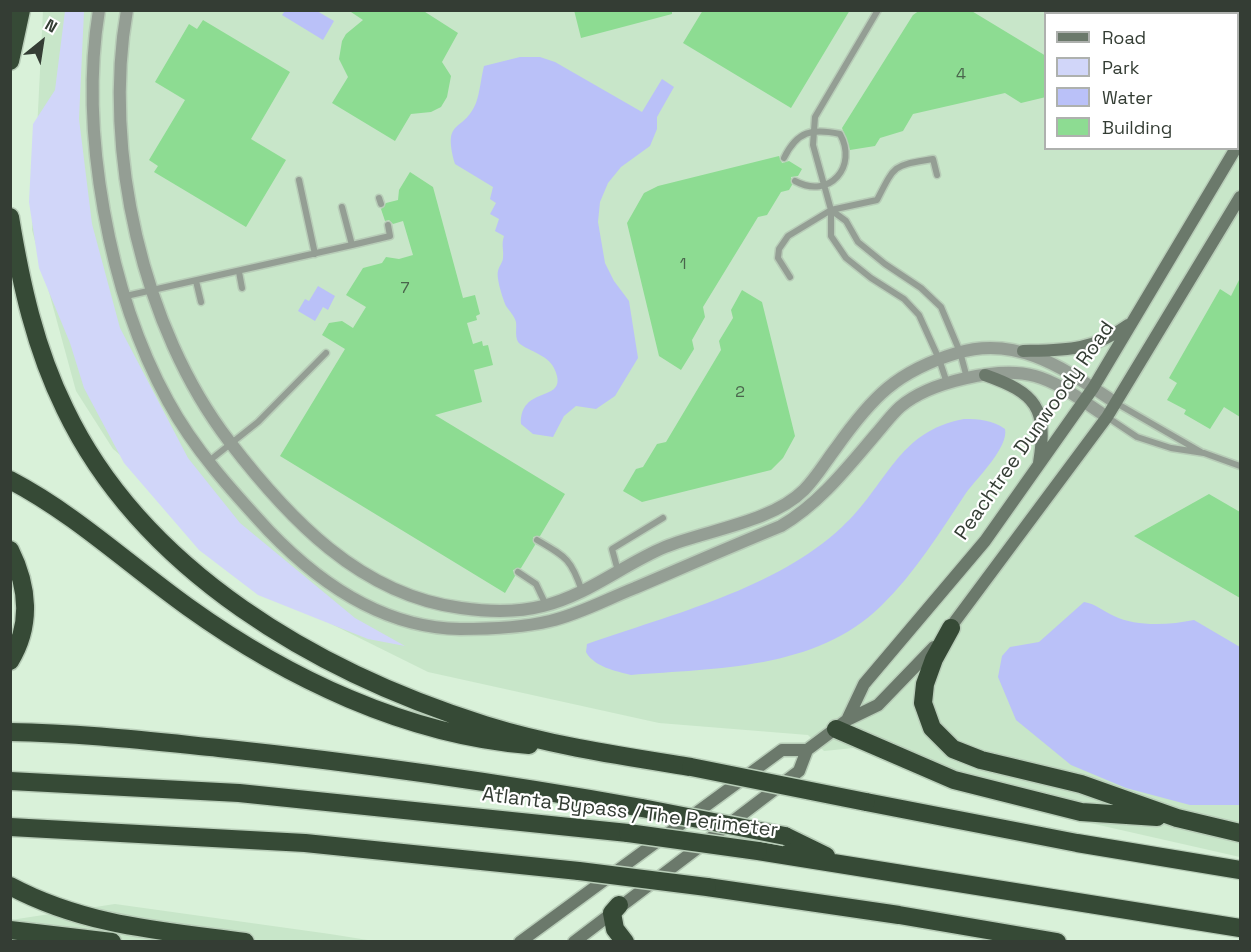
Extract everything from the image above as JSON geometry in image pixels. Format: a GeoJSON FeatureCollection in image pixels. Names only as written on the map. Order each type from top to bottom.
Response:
{"type":"FeatureCollection","features":[{"type":"Feature","properties":{"kind":"highway"},"geometry":{"type":"LineString","coordinates":[[10,61],[21,10]]}},
{"type":"Feature","properties":{"kind":"highway"},"geometry":{"type":"LineString","coordinates":[[10,217],[28,314],[46,368],[65,410],[107,481],[172,553],[222,597],[341,666],[410,699],[476,722],[579,748],[1240,870]]}},
{"type":"Feature","properties":{"kind":"highway"},"geometry":{"type":"LineString","coordinates":[[10,480],[37,494],[83,525],[207,620],[274,662],[374,709],[455,734],[495,742],[579,748]]}},
{"type":"Feature","properties":{"kind":"highway"},"geometry":{"type":"LineString","coordinates":[[10,550],[19,568],[26,617],[10,661]]}},
{"type":"Feature","properties":{"kind":"highway"},"geometry":{"type":"LineString","coordinates":[[951,628],[934,659],[925,684],[923,703],[932,728],[953,749],[981,760],[1082,784],[1177,818],[1240,833]]}},
{"type":"Feature","properties":{"kind":"highway"},"geometry":{"type":"LineString","coordinates":[[842,725],[954,780],[1081,812],[1177,818]]}},
{"type":"Feature","properties":{"kind":"highway"},"geometry":{"type":"LineString","coordinates":[[10,732],[71,733],[329,760],[528,788],[785,836],[844,865]]}},
{"type":"Feature","properties":{"kind":"highway","name":"Atlanta Bypass / The Perimeter"},"geometry":{"type":"LineString","coordinates":[[10,781],[239,793],[628,833],[758,851],[1240,928]]}},
{"type":"Feature","properties":{"kind":"highway"},"geometry":{"type":"LineString","coordinates":[[10,827],[295,842],[457,857],[707,887],[900,915],[1057,942]]}},
{"type":"Feature","properties":{"kind":"highway"},"geometry":{"type":"LineString","coordinates":[[10,886],[82,917],[135,928],[245,942]]}},
{"type":"Feature","properties":{"kind":"highway"},"geometry":{"type":"LineString","coordinates":[[619,906],[612,913],[615,929],[625,942]]}},
{"type":"Feature","properties":{"kind":"highway"},"geometry":{"type":"LineString","coordinates":[[10,930],[112,942]]}},
{"type":"Feature","properties":{"kind":"main road","name":"Peachtree Dunwoody Road"},"geometry":{"type":"LineString","coordinates":[[842,725],[864,684],[985,541],[1093,388],[1235,150]]}},
{"type":"Feature","properties":{"kind":"main road"},"geometry":{"type":"LineString","coordinates":[[574,942],[799,771],[807,750],[842,725],[878,705],[920,664],[951,628],[1107,417],[1240,196]]}},
{"type":"Feature","properties":{"kind":"main road"},"geometry":{"type":"LineString","coordinates":[[1023,351],[1067,350],[1092,346],[1113,336],[1134,321]]}},
{"type":"Feature","properties":{"kind":"main road"},"geometry":{"type":"LineString","coordinates":[[985,375],[1025,392],[1035,405],[1042,426],[1038,466]]}},
{"type":"Feature","properties":{"kind":"main road"},"geometry":{"type":"LineString","coordinates":[[520,942],[782,750],[807,750]]}},
{"type":"Feature","properties":{"kind":"street"},"geometry":{"type":"LineString","coordinates":[[99,10],[94,52],[93,130],[106,222],[126,296],[167,400],[209,461],[246,506],[286,548],[322,578],[369,608],[428,626],[459,629],[518,627],[568,616],[781,526],[800,515],[824,493],[901,406],[930,390],[968,378],[999,373],[1036,376],[1107,417]]}},
{"type":"Feature","properties":{"kind":"street"},"geometry":{"type":"LineString","coordinates":[[127,10],[122,54],[121,129],[131,206],[153,291],[192,387],[232,445],[283,506],[305,528],[357,570],[381,584],[426,602],[487,612],[515,611],[546,605],[582,592],[668,546],[748,520],[790,501],[805,489],[849,429],[885,388],[917,366],[960,352],[976,348],[1023,351],[1046,358],[1116,402]]}},
{"type":"Feature","properties":{"kind":"lane"},"geometry":{"type":"LineString","coordinates":[[878,10],[815,117],[813,132],[823,188],[831,210],[831,236],[846,258],[871,279],[904,299],[919,315],[939,359],[947,384]]}},
{"type":"Feature","properties":{"kind":"lane"},"geometry":{"type":"LineString","coordinates":[[784,158],[795,140],[813,132],[819,130],[840,134],[845,148],[844,165],[837,176],[823,188],[808,188],[795,181]]}},
{"type":"Feature","properties":{"kind":"lane"},"geometry":{"type":"LineString","coordinates":[[790,277],[778,258],[779,249],[788,236],[831,210],[877,200],[890,172],[897,165],[933,159],[937,175]]}},
{"type":"Feature","properties":{"kind":"lane"},"geometry":{"type":"LineString","coordinates":[[298,180],[315,254]]}},
{"type":"Feature","properties":{"kind":"lane"},"geometry":{"type":"LineString","coordinates":[[342,207],[352,245]]}},
{"type":"Feature","properties":{"kind":"lane"},"geometry":{"type":"LineString","coordinates":[[831,210],[846,221],[858,242],[885,264],[921,288],[941,307],[968,378]]}},
{"type":"Feature","properties":{"kind":"lane"},"geometry":{"type":"LineString","coordinates":[[126,296],[390,236],[388,225]]}},
{"type":"Feature","properties":{"kind":"lane"},"geometry":{"type":"LineString","coordinates":[[239,272],[242,288]]}},
{"type":"Feature","properties":{"kind":"lane"},"geometry":{"type":"LineString","coordinates":[[196,281],[201,302]]}},
{"type":"Feature","properties":{"kind":"lane"},"geometry":{"type":"LineString","coordinates":[[209,461],[232,445],[258,422],[326,353]]}},
{"type":"Feature","properties":{"kind":"lane"},"geometry":{"type":"LineString","coordinates":[[1116,402],[1204,453],[1240,466]]}},
{"type":"Feature","properties":{"kind":"lane"},"geometry":{"type":"LineString","coordinates":[[1107,417],[1137,436],[1171,448],[1204,453]]}},
{"type":"Feature","properties":{"kind":"lane"},"geometry":{"type":"LineString","coordinates":[[618,572],[612,549],[663,518]]}},
{"type":"Feature","properties":{"kind":"lane"},"geometry":{"type":"LineString","coordinates":[[537,540],[561,554],[573,566],[582,592]]}},
{"type":"Feature","properties":{"kind":"lane"},"geometry":{"type":"LineString","coordinates":[[518,572],[536,584],[546,605]]}},
{"type":"Feature","properties":{"kind":"shaded area"},"geometry":{"type":"Polygon","coordinates":[[[43,11],[1240,11],[1240,857],[1090,823],[863,747],[824,751],[808,735],[659,723],[428,672],[307,612],[113,449],[76,391],[32,230],[43,11]]]}},
{"type":"Feature","properties":{"kind":"shaded area"},"geometry":{"type":"Polygon","coordinates":[[[115,904],[374,941],[11,942],[11,920],[115,904]]]}},
{"type":"Feature","properties":{"kind":"green space"},"geometry":{"type":"Polygon","coordinates":[[[65,11],[84,11],[79,119],[92,224],[120,328],[188,458],[240,523],[355,618],[405,646],[368,639],[258,595],[199,550],[124,463],[84,388],[70,343],[39,268],[29,202],[33,124],[55,90],[65,11]]]}},
{"type":"Feature","properties":{"kind":"water"},"geometry":{"type":"Polygon","coordinates":[[[285,11],[317,11],[334,21],[323,40],[282,15],[285,11]]]}},
{"type":"Feature","properties":{"kind":"water"},"geometry":{"type":"Polygon","coordinates":[[[520,57],[540,57],[555,62],[642,112],[662,79],[674,87],[657,117],[657,129],[650,146],[621,167],[608,183],[600,202],[598,222],[605,263],[614,281],[629,301],[638,358],[615,396],[596,409],[576,406],[564,416],[553,437],[533,434],[521,424],[527,404],[554,389],[557,376],[555,369],[547,359],[520,344],[517,339],[516,322],[506,306],[498,278],[498,271],[503,260],[504,236],[495,231],[499,219],[490,214],[496,203],[490,199],[493,187],[455,164],[451,139],[456,127],[471,113],[476,103],[484,66],[520,57]]]}},
{"type":"Feature","properties":{"kind":"water"},"geometry":{"type":"Polygon","coordinates":[[[318,286],[335,296],[328,310],[323,307],[315,321],[298,311],[305,299],[309,301],[318,286]]]}},
{"type":"Feature","properties":{"kind":"water"},"geometry":{"type":"Polygon","coordinates":[[[964,419],[986,421],[1005,429],[1002,444],[905,580],[881,606],[855,627],[826,643],[796,654],[730,667],[631,675],[600,665],[586,652],[587,644],[722,598],[786,567],[816,549],[857,511],[908,448],[923,435],[941,425],[964,419]]]}},
{"type":"Feature","properties":{"kind":"water"},"geometry":{"type":"Polygon","coordinates":[[[1084,602],[1132,622],[1164,624],[1194,620],[1240,647],[1240,805],[1190,805],[1126,788],[1071,765],[1016,720],[998,677],[1002,656],[1010,647],[1039,642],[1084,602]]]}},
{"type":"Feature","properties":{"kind":"building"},"geometry":{"type":"Polygon","coordinates":[[[348,10],[422,10],[458,33],[442,62],[451,76],[447,97],[441,107],[431,112],[411,114],[395,141],[332,103],[348,77],[339,59],[342,41],[346,34],[363,20],[348,10]]]}},
{"type":"Feature","properties":{"kind":"building"},"geometry":{"type":"Polygon","coordinates":[[[574,10],[672,10],[672,14],[581,38],[574,10]]]}},
{"type":"Feature","properties":{"kind":"building"},"geometry":{"type":"Polygon","coordinates":[[[703,10],[850,10],[791,108],[683,43],[703,10]]]}},
{"type":"Feature","properties":{"kind":"building"},"geometry":{"type":"Polygon","coordinates":[[[920,10],[970,10],[1044,55],[1044,97],[1021,103],[1005,93],[913,114],[903,131],[880,138],[875,146],[850,150],[842,128],[913,15],[920,10]]]}},
{"type":"Feature","properties":{"kind":"building"},"geometry":{"type":"Polygon","coordinates":[[[203,20],[290,72],[251,139],[286,160],[246,227],[154,172],[158,166],[149,160],[185,100],[155,82],[189,24],[197,29],[203,20]]]}},
{"type":"Feature","properties":{"kind":"building"},"geometry":{"type":"Polygon","coordinates":[[[779,156],[782,163],[789,161],[802,169],[798,176],[791,177],[792,185],[789,190],[781,192],[767,215],[758,217],[703,307],[705,317],[692,340],[694,349],[681,370],[659,356],[627,223],[644,193],[658,186],[779,156]]]}},
{"type":"Feature","properties":{"kind":"building"},"geometry":{"type":"Polygon","coordinates":[[[410,172],[433,187],[463,298],[475,295],[480,314],[476,316],[477,320],[467,323],[473,344],[482,341],[483,346],[488,345],[493,365],[474,370],[482,402],[435,415],[565,494],[540,536],[533,537],[535,545],[521,568],[513,570],[515,576],[505,593],[280,456],[345,349],[322,335],[329,323],[342,321],[353,328],[366,307],[346,295],[363,268],[382,263],[386,257],[399,259],[413,255],[403,221],[393,224],[389,220],[385,221],[381,209],[386,203],[398,200],[399,190],[410,172]]]}},
{"type":"Feature","properties":{"kind":"building"},"geometry":{"type":"Polygon","coordinates":[[[1240,278],[1240,417],[1224,407],[1210,429],[1184,414],[1186,410],[1167,400],[1177,383],[1169,378],[1220,289],[1231,296],[1240,278]]]}},
{"type":"Feature","properties":{"kind":"building"},"geometry":{"type":"Polygon","coordinates":[[[742,290],[762,302],[795,436],[783,458],[771,470],[642,502],[623,491],[636,469],[643,467],[657,444],[666,442],[721,350],[719,341],[733,318],[731,310],[742,290]]]}},
{"type":"Feature","properties":{"kind":"building"},"geometry":{"type":"Polygon","coordinates":[[[1209,494],[1240,512],[1240,598],[1134,536],[1209,494]]]}}]}
